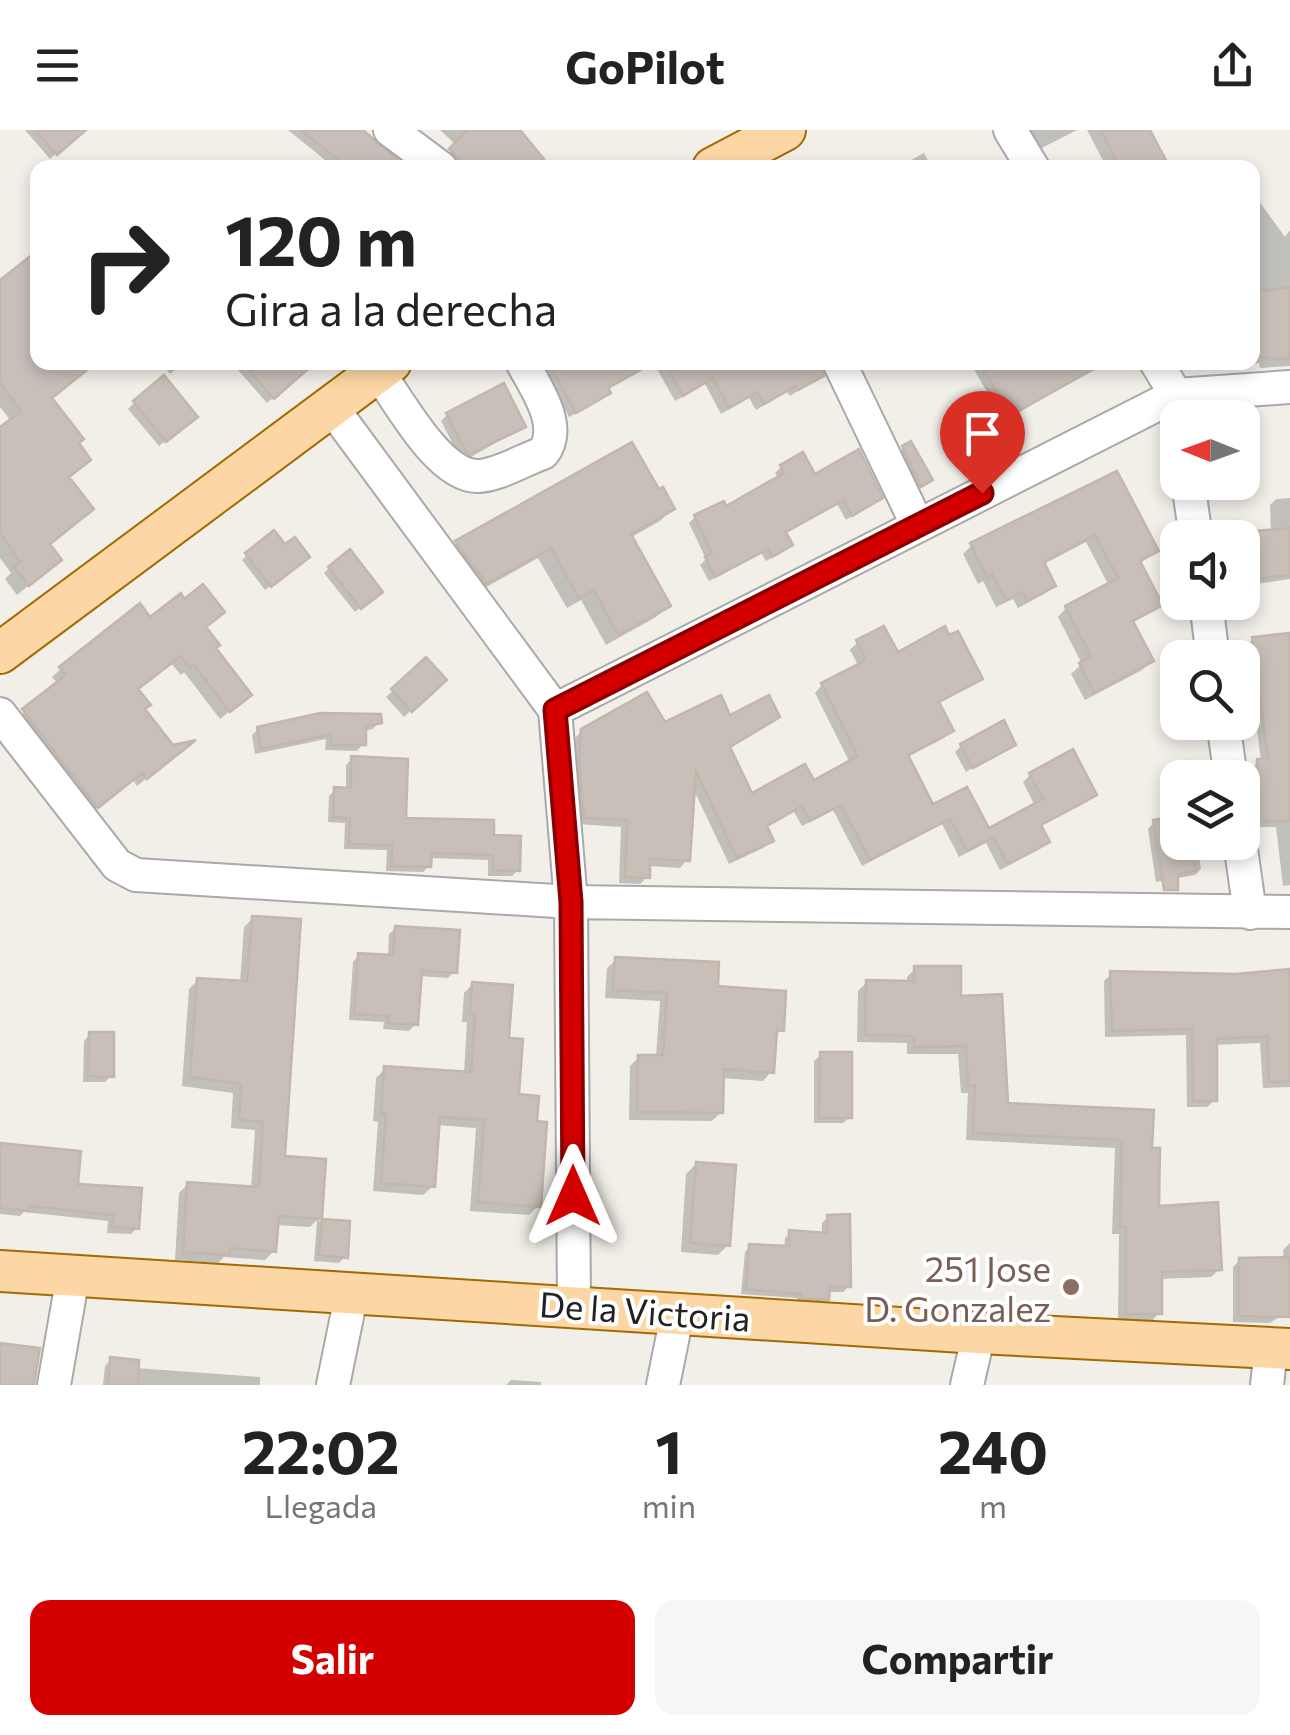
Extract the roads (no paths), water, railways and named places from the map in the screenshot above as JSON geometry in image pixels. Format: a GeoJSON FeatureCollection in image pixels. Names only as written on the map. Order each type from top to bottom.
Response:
{"type":"FeatureCollection","features":[{"type":"Feature","properties":{"kind":"main road"},"geometry":{"type":"LineString","coordinates":[[728,160],[785,130]]}},
{"type":"Feature","properties":{"kind":"main road"},"geometry":{"type":"LineString","coordinates":[[0,653],[380,370]]}},
{"type":"Feature","properties":{"kind":"main road","name":"De la Victoria"},"geometry":{"type":"LineString","coordinates":[[0,1271],[978,1333],[1276,1361]]}},
{"type":"Feature","properties":{"kind":"street"},"geometry":{"type":"LineString","coordinates":[[390,130],[430,160]]}},
{"type":"Feature","properties":{"kind":"street"},"geometry":{"type":"LineString","coordinates":[[1010,130],[1028,160]]}},
{"type":"Feature","properties":{"kind":"street"},"geometry":{"type":"LineString","coordinates":[[386,370],[444,462],[459,473],[481,476],[543,453],[548,446],[551,428],[542,398],[526,370]]}},
{"type":"Feature","properties":{"kind":"street"},"geometry":{"type":"LineString","coordinates":[[842,370],[918,526]]}},
{"type":"Feature","properties":{"kind":"street"},"geometry":{"type":"LineString","coordinates":[[1160,370],[1174,400]]}},
{"type":"Feature","properties":{"kind":"street"},"geometry":{"type":"LineString","coordinates":[[1213,400],[1290,387]]}},
{"type":"Feature","properties":{"kind":"street"},"geometry":{"type":"LineString","coordinates":[[330,404],[555,710],[571,902],[574,1306]]}},
{"type":"Feature","properties":{"kind":"street"},"geometry":{"type":"LineString","coordinates":[[555,710],[918,526],[1160,414]]}},
{"type":"Feature","properties":{"kind":"street"},"geometry":{"type":"LineString","coordinates":[[6,732],[117,865],[136,875],[571,902],[1290,912]]}},
{"type":"Feature","properties":{"kind":"street"},"geometry":{"type":"LineString","coordinates":[[1243,860],[1250,913]]}},
{"type":"Feature","properties":{"kind":"street"},"geometry":{"type":"LineString","coordinates":[[54,1385],[73,1276]]}},
{"type":"Feature","properties":{"kind":"street"},"geometry":{"type":"LineString","coordinates":[[333,1385],[352,1292]]}},
{"type":"Feature","properties":{"kind":"street"},"geometry":{"type":"LineString","coordinates":[[664,1385],[678,1312]]}},
{"type":"Feature","properties":{"kind":"street"},"geometry":{"type":"LineString","coordinates":[[967,1385],[978,1333]]}},
{"type":"Feature","properties":{"kind":"place","name":"251 Jose D. Gonzalez"},"geometry":{"type":"Point","coordinates":[1071,1287]}}]}
